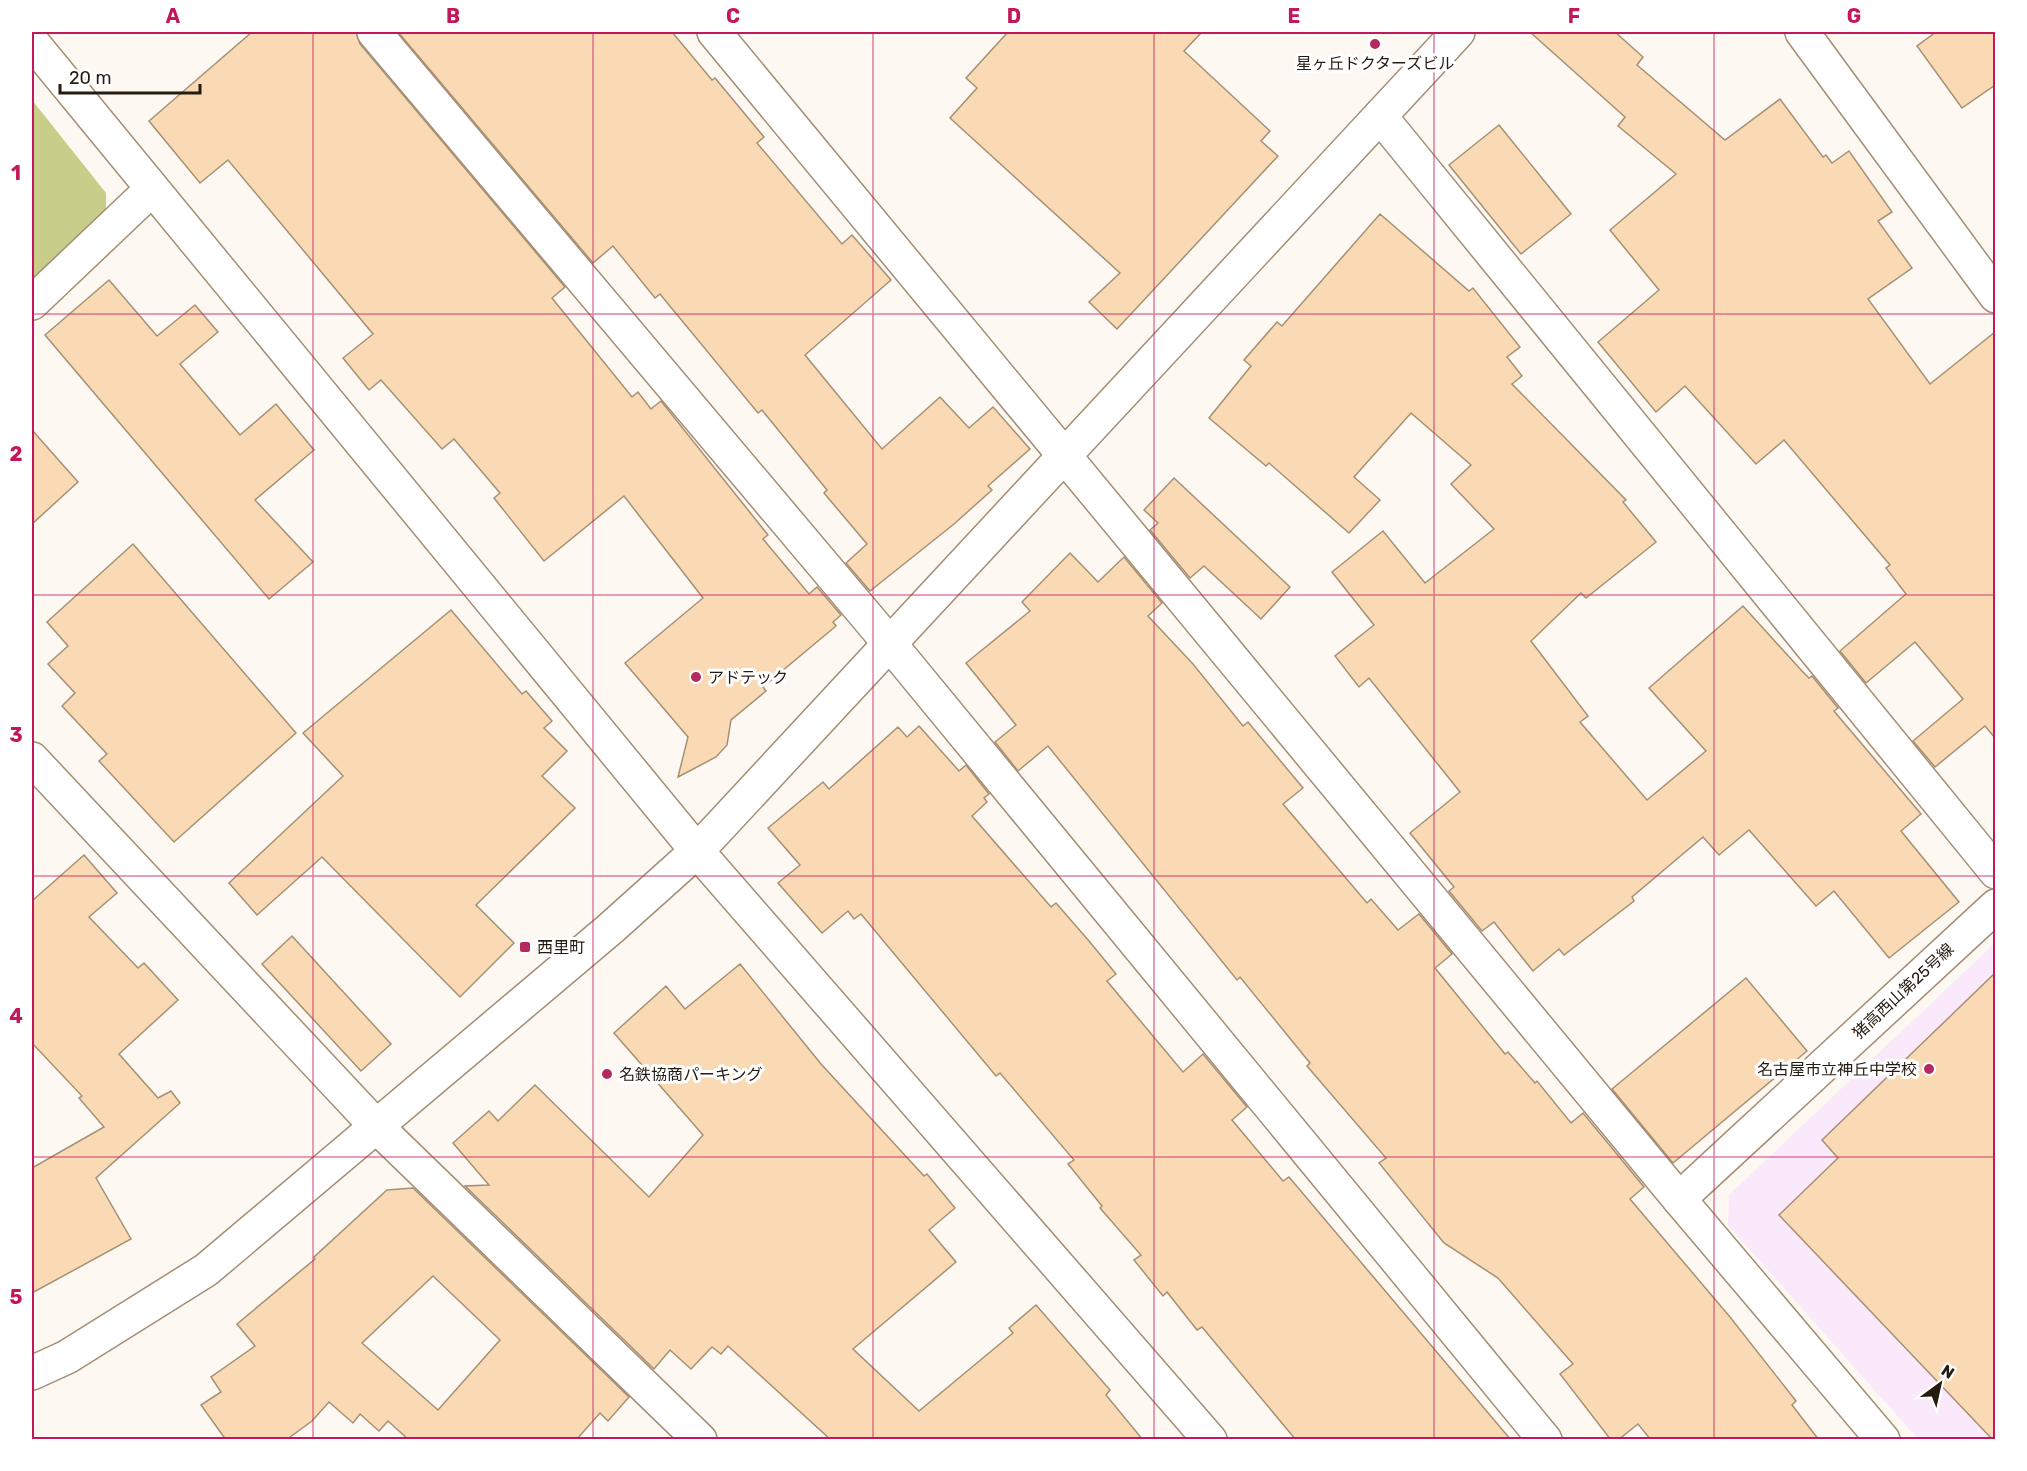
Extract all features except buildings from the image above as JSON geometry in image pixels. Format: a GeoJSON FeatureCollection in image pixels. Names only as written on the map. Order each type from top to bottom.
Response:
{"type":"FeatureCollection","features":[{"type":"Feature","properties":{"kind":"street"},"geometry":{"type":"LineString","coordinates":[[374,32],[890,644],[1545,1440]]}},
{"type":"Feature","properties":{"kind":"street"},"geometry":{"type":"LineString","coordinates":[[714,32],[1679,1199],[1883,1440]]}},
{"type":"Feature","properties":{"kind":"street"},"geometry":{"type":"LineString","coordinates":[[32,1373],[67,1357],[206,1270],[610,929],[697,851],[1458,32]]}},
{"type":"Feature","properties":{"kind":"street"},"geometry":{"type":"LineString","coordinates":[[1802,32],[1995,296]]}},
{"type":"Feature","properties":{"kind":"street"},"geometry":{"type":"LineString","coordinates":[[32,42],[697,851],[1210,1440]]}},
{"type":"Feature","properties":{"kind":"street"},"geometry":{"type":"LineString","coordinates":[[1380,116],[1995,872]]}},
{"type":"Feature","properties":{"kind":"street"},"geometry":{"type":"LineString","coordinates":[[32,303],[152,189]]}},
{"type":"Feature","properties":{"kind":"street"},"geometry":{"type":"LineString","coordinates":[[32,759],[377,1127],[699,1440]]}},
{"type":"Feature","properties":{"kind":"street","name":"猪高西山第25号線"},"geometry":{"type":"LineString","coordinates":[[1679,1199],[1995,906]]}},
{"type":"Feature","properties":{"kind":"shaded area","name":"名古屋市立神丘中学校"},"geometry":{"type":"Polygon","coordinates":[[[1995,943],[1995,1439],[1918,1439],[1728,1225],[1729,1195],[1995,943]]]}},
{"type":"Feature","properties":{"kind":"green space"},"geometry":{"type":"Polygon","coordinates":[[[32,100],[106,193],[106,214],[32,283],[32,100]]]}},
{"type":"Feature","properties":{"kind":"place","name":"星ヶ丘ドクターズビル"},"geometry":{"type":"Point","coordinates":[1375,44]}},
{"type":"Feature","properties":{"kind":"place","name":"アドテック"},"geometry":{"type":"Point","coordinates":[696,677]}},
{"type":"Feature","properties":{"kind":"place","name":"西里町"},"geometry":{"type":"Point","coordinates":[525,947]}},
{"type":"Feature","properties":{"kind":"place","name":"名古屋市立神丘中学校"},"geometry":{"type":"Point","coordinates":[1929,1069]}},
{"type":"Feature","properties":{"kind":"place","name":"名鉄協商パーキング"},"geometry":{"type":"Point","coordinates":[607,1074]}}]}
